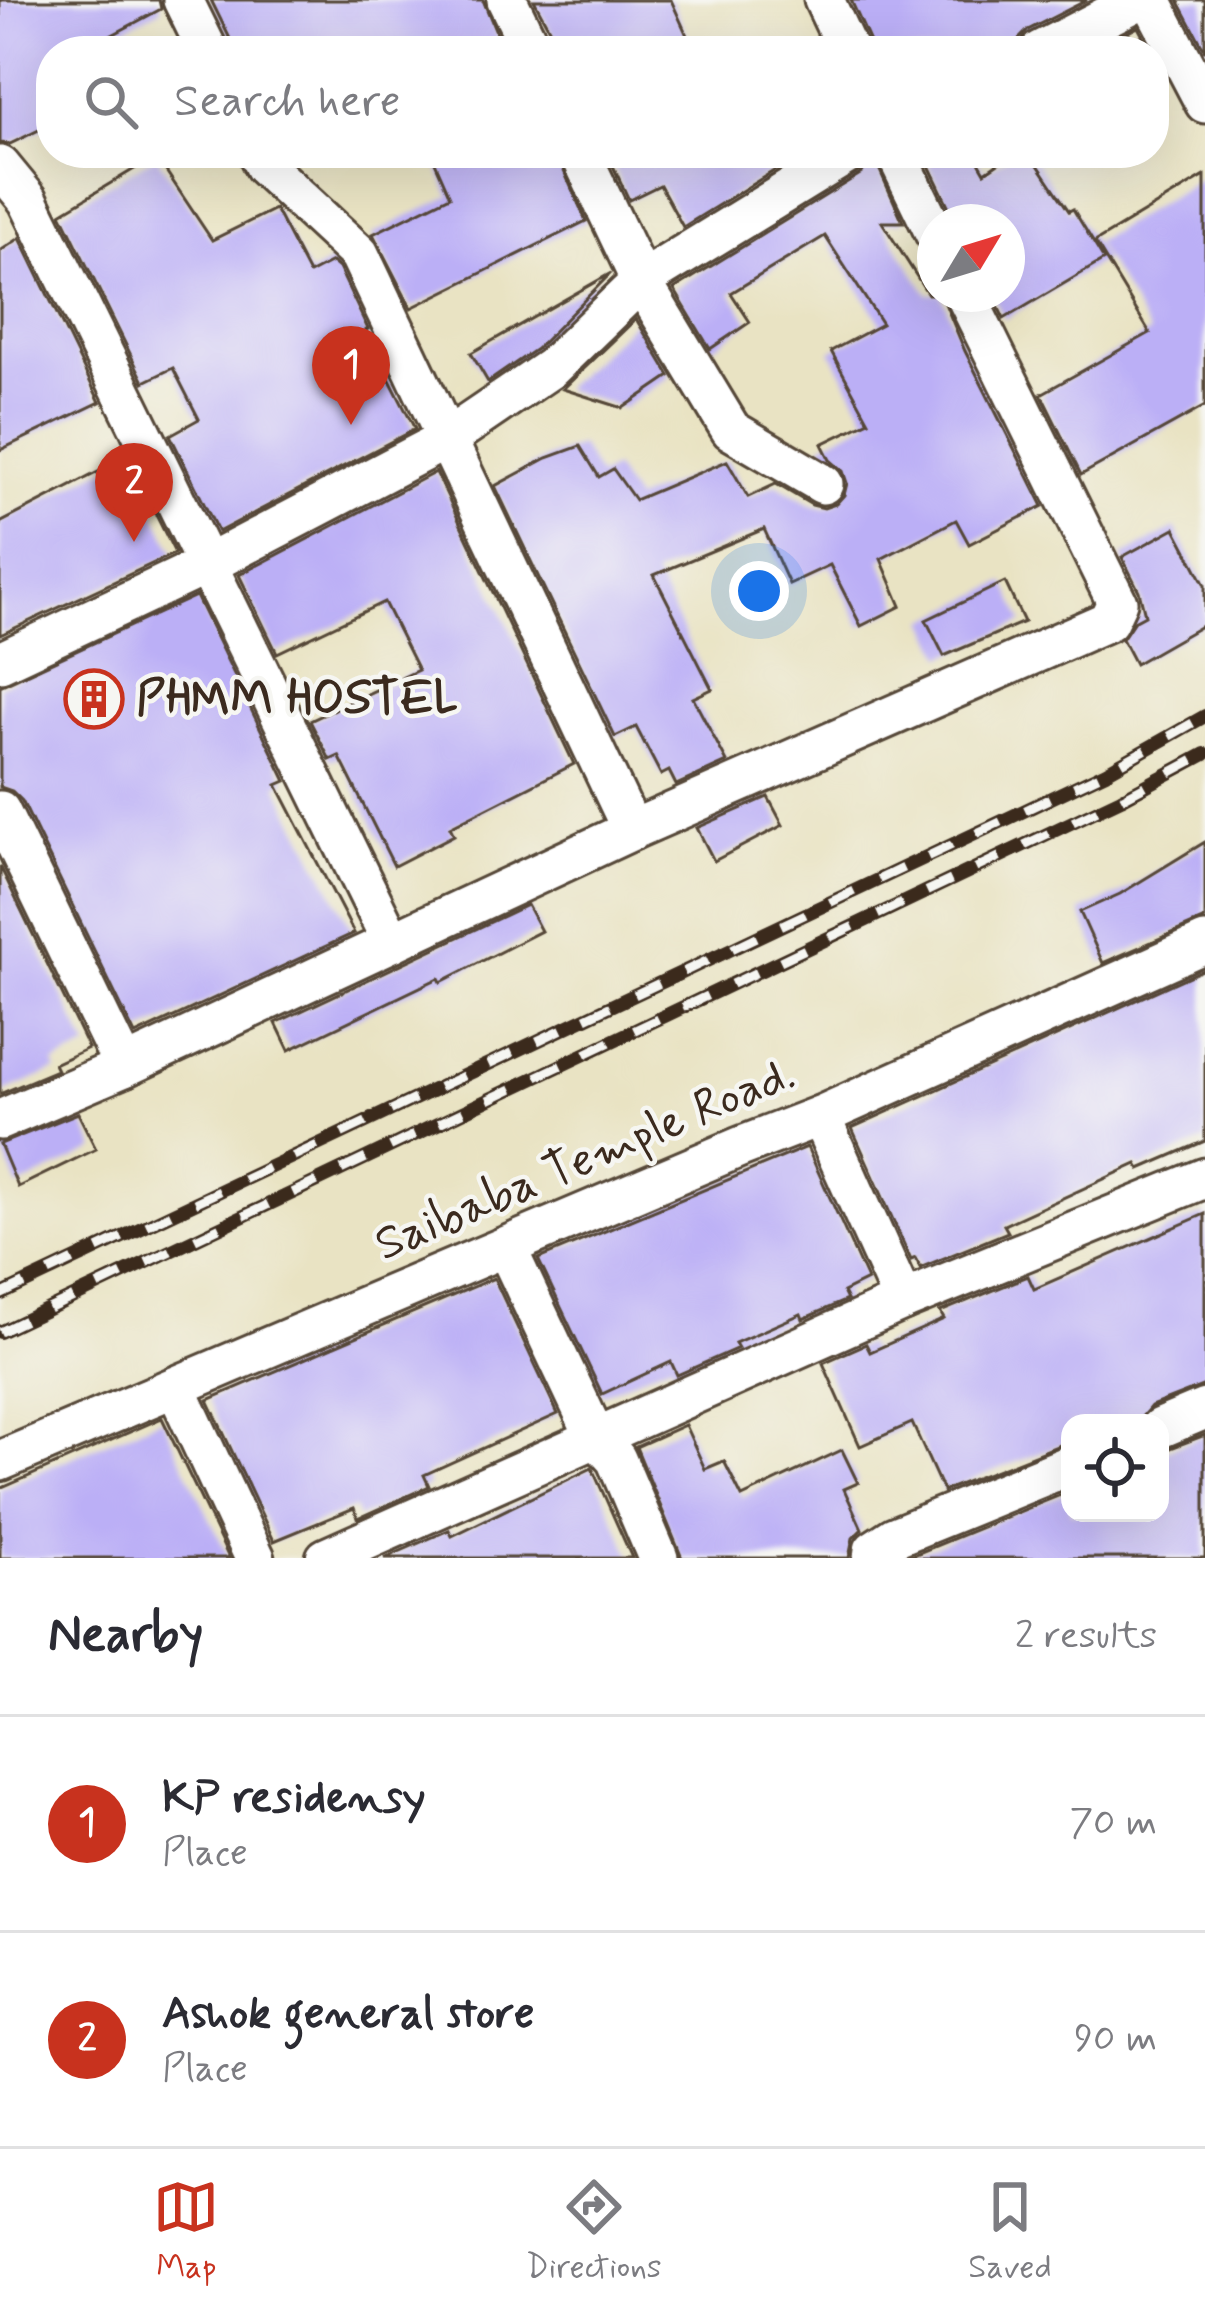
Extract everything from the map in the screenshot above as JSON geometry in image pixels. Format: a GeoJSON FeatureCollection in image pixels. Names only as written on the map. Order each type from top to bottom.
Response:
{"type":"FeatureCollection","features":[{"type":"Feature","properties":{"kind":"street"},"geometry":{"type":"LineString","coordinates":[[183,0],[201,36]]}},
{"type":"Feature","properties":{"kind":"street"},"geometry":{"type":"LineString","coordinates":[[507,0],[525,36]]}},
{"type":"Feature","properties":{"kind":"street"},"geometry":{"type":"LineString","coordinates":[[824,0],[841,36]]}},
{"type":"Feature","properties":{"kind":"street"},"geometry":{"type":"LineString","coordinates":[[1069,36],[1139,0]]}},
{"type":"Feature","properties":{"kind":"street"},"geometry":{"type":"LineString","coordinates":[[1151,0],[1205,103]]}},
{"type":"Feature","properties":{"kind":"street"},"geometry":{"type":"LineString","coordinates":[[0,166],[28,200],[392,942]]}},
{"type":"Feature","properties":{"kind":"street"},"geometry":{"type":"LineString","coordinates":[[266,168],[359,254],[632,830]]}},
{"type":"Feature","properties":{"kind":"street"},"geometry":{"type":"LineString","coordinates":[[587,168],[641,281],[731,430],[823,484]]}},
{"type":"Feature","properties":{"kind":"street"},"geometry":{"type":"LineString","coordinates":[[0,662],[206,565],[445,440],[551,368],[641,281],[825,168]]}},
{"type":"Feature","properties":{"kind":"street"},"geometry":{"type":"LineString","coordinates":[[903,168],[921,204]]}},
{"type":"Feature","properties":{"kind":"street"},"geometry":{"type":"LineString","coordinates":[[0,1120],[632,830],[1108,621],[1117,602],[974,312]]}},
{"type":"Feature","properties":{"kind":"street"},"geometry":{"type":"LineString","coordinates":[[0,811],[124,1067]]}},
{"type":"Feature","properties":{"kind":"street","name":"Saibaba Temple Road."},"geometry":{"type":"LineString","coordinates":[[0,1461],[820,1117],[1205,944]]}},
{"type":"Feature","properties":{"kind":"street"},"geometry":{"type":"LineString","coordinates":[[820,1117],[903,1301]]}},
{"type":"Feature","properties":{"kind":"street"},"geometry":{"type":"LineString","coordinates":[[326,1558],[903,1301],[1205,1178]]}},
{"type":"Feature","properties":{"kind":"street"},"geometry":{"type":"LineString","coordinates":[[506,1247],[595,1436],[616,1460],[658,1558]]}},
{"type":"Feature","properties":{"kind":"street"},"geometry":{"type":"LineString","coordinates":[[176,1388],[255,1558]]}},
{"type":"Feature","properties":{"kind":"street"},"geometry":{"type":"LineString","coordinates":[[1169,1424],[1205,1409]]}},
{"type":"Feature","properties":{"kind":"street"},"geometry":{"type":"LineString","coordinates":[[873,1558],[874,1550],[894,1537],[1061,1469]]}},
{"type":"Feature","properties":{"kind":"building"},"geometry":{"type":"Polygon","coordinates":[[[0,0],[159,0],[161,9],[110,36],[36,36],[36,131],[10,144],[0,143],[0,0]]]}},
{"type":"Feature","properties":{"kind":"building"},"geometry":{"type":"Polygon","coordinates":[[[211,0],[483,0],[498,36],[229,36],[211,0]]]}},
{"type":"Feature","properties":{"kind":"building"},"geometry":{"type":"Polygon","coordinates":[[[534,0],[671,0],[687,36],[553,36],[534,0]]]}},
{"type":"Feature","properties":{"kind":"building"},"geometry":{"type":"Polygon","coordinates":[[[851,0],[1087,0],[1022,36],[867,36],[851,0]]]}},
{"type":"Feature","properties":{"kind":"building"},"geometry":{"type":"Polygon","coordinates":[[[1178,0],[1205,0],[1205,51],[1178,0]]]}},
{"type":"Feature","properties":{"kind":"building"},"geometry":{"type":"Polygon","coordinates":[[[1138,27],[1143,36],[1121,36],[1138,27]]]}},
{"type":"Feature","properties":{"kind":"building"},"geometry":{"type":"Polygon","coordinates":[[[136,168],[164,168],[212,240],[275,209],[309,274],[332,262],[339,268],[415,429],[218,532],[170,435],[199,419],[173,368],[144,382],[61,213],[136,168]]]}},
{"type":"Feature","properties":{"kind":"building"},"geometry":{"type":"Polygon","coordinates":[[[438,168],[563,168],[586,221],[411,308],[373,234],[450,196],[438,168]]]}},
{"type":"Feature","properties":{"kind":"building"},"geometry":{"type":"Polygon","coordinates":[[[614,168],[779,168],[683,227],[660,185],[629,200],[614,168]]]}},
{"type":"Feature","properties":{"kind":"building"},"geometry":{"type":"Polygon","coordinates":[[[865,168],[879,168],[903,222],[882,222],[917,277],[917,312],[949,312],[1043,506],[969,544],[956,520],[881,559],[901,606],[861,626],[830,565],[789,584],[764,529],[654,575],[712,689],[693,698],[727,762],[676,785],[669,771],[661,775],[636,727],[615,737],[495,486],[580,446],[599,477],[613,469],[635,500],[727,461],[748,497],[776,484],[812,505],[836,504],[847,483],[822,444],[869,421],[831,351],[882,324],[825,236],[731,293],[750,322],[710,349],[674,289],[865,168]]]}},
{"type":"Feature","properties":{"kind":"building"},"geometry":{"type":"Polygon","coordinates":[[[930,168],[983,168],[985,172],[1040,168],[1069,211],[1073,209],[1104,260],[1025,307],[1025,204],[947,204],[930,168]]]}},
{"type":"Feature","properties":{"kind":"building"},"geometry":{"type":"Polygon","coordinates":[[[1205,176],[1205,406],[1081,475],[1041,394],[1150,333],[1095,242],[1205,176]]]}},
{"type":"Feature","properties":{"kind":"building"},"geometry":{"type":"Polygon","coordinates":[[[20,238],[100,402],[0,450],[0,251],[20,238]]]}},
{"type":"Feature","properties":{"kind":"building"},"geometry":{"type":"Polygon","coordinates":[[[611,273],[536,349],[488,382],[471,353],[611,273]]]}},
{"type":"Feature","properties":{"kind":"building"},"geometry":{"type":"Polygon","coordinates":[[[636,319],[670,376],[623,408],[563,389],[636,319]]]}},
{"type":"Feature","properties":{"kind":"building"},"geometry":{"type":"Polygon","coordinates":[[[127,457],[175,553],[0,635],[0,523],[127,457]]]}},
{"type":"Feature","properties":{"kind":"building"},"geometry":{"type":"Polygon","coordinates":[[[436,472],[574,764],[450,827],[454,835],[394,866],[339,756],[330,760],[310,721],[418,670],[384,602],[277,653],[239,575],[436,472]]]}},
{"type":"Feature","properties":{"kind":"building"},"geometry":{"type":"Polygon","coordinates":[[[1175,528],[1205,585],[1205,624],[1135,664],[1122,639],[1134,621],[1145,615],[1122,557],[1175,528]]]}},
{"type":"Feature","properties":{"kind":"building"},"geometry":{"type":"Polygon","coordinates":[[[1005,582],[1024,622],[944,656],[926,620],[1005,582]]]}},
{"type":"Feature","properties":{"kind":"building"},"geometry":{"type":"Polygon","coordinates":[[[196,596],[286,781],[277,785],[354,933],[135,1035],[22,801],[0,787],[0,686],[196,596]]]}},
{"type":"Feature","properties":{"kind":"building"},"geometry":{"type":"Polygon","coordinates":[[[768,797],[783,825],[714,861],[697,828],[768,797]]]}},
{"type":"Feature","properties":{"kind":"building"},"geometry":{"type":"Polygon","coordinates":[[[1205,842],[1205,919],[1103,963],[1080,912],[1120,894],[1205,842]]]}},
{"type":"Feature","properties":{"kind":"building"},"geometry":{"type":"Polygon","coordinates":[[[0,866],[88,1048],[54,1064],[57,1070],[0,1094],[0,866]]]}},
{"type":"Feature","properties":{"kind":"building"},"geometry":{"type":"Polygon","coordinates":[[[527,905],[541,931],[289,1050],[276,1023],[527,905]]]}},
{"type":"Feature","properties":{"kind":"building"},"geometry":{"type":"Polygon","coordinates":[[[1205,969],[1205,1141],[1140,1169],[1137,1164],[1004,1225],[1008,1232],[920,1268],[916,1258],[911,1260],[852,1128],[1205,969]]]}},
{"type":"Feature","properties":{"kind":"building"},"geometry":{"type":"Polygon","coordinates":[[[78,1113],[96,1149],[18,1187],[0,1144],[78,1113]]]}},
{"type":"Feature","properties":{"kind":"building"},"geometry":{"type":"Polygon","coordinates":[[[807,1147],[867,1280],[843,1292],[847,1300],[735,1343],[738,1348],[677,1375],[671,1362],[602,1394],[538,1259],[807,1147]]]}},
{"type":"Feature","properties":{"kind":"building"},"geometry":{"type":"Polygon","coordinates":[[[1205,1214],[1205,1385],[1151,1406],[1144,1414],[1061,1414],[1061,1445],[943,1491],[912,1423],[860,1446],[823,1363],[866,1344],[870,1352],[944,1319],[940,1312],[1028,1276],[1034,1289],[1205,1214]]]}},
{"type":"Feature","properties":{"kind":"building"},"geometry":{"type":"Polygon","coordinates":[[[494,1278],[558,1414],[424,1475],[429,1486],[358,1518],[354,1508],[274,1541],[208,1400],[494,1278]]]}},
{"type":"Feature","properties":{"kind":"building"},"geometry":{"type":"Polygon","coordinates":[[[162,1418],[229,1558],[0,1558],[0,1489],[162,1418]]]}},
{"type":"Feature","properties":{"kind":"building"},"geometry":{"type":"Polygon","coordinates":[[[685,1425],[705,1469],[724,1461],[742,1497],[842,1450],[858,1483],[844,1489],[862,1529],[853,1538],[849,1558],[682,1558],[636,1447],[685,1425]]]}},
{"type":"Feature","properties":{"kind":"building"},"geometry":{"type":"Polygon","coordinates":[[[1205,1435],[1205,1558],[906,1558],[1061,1495],[1061,1522],[1169,1522],[1169,1449],[1205,1435]]]}},
{"type":"Feature","properties":{"kind":"building"},"geometry":{"type":"Polygon","coordinates":[[[592,1468],[632,1558],[385,1558],[449,1530],[452,1536],[592,1468]]]}},
{"type":"Feature","properties":{"kind":"railway"},"geometry":{"type":"LineString","coordinates":[[0,1295],[1106,772],[1205,716]]}},
{"type":"Feature","properties":{"kind":"railway"},"geometry":{"type":"LineString","coordinates":[[0,1332],[1121,799],[1205,754]]}},
{"type":"Feature","properties":{"kind":"place","name":"KP residensy"},"geometry":{"type":"Point","coordinates":[351,425]}},
{"type":"Feature","properties":{"kind":"place","name":"Ashok general store"},"geometry":{"type":"Point","coordinates":[134,542]}},
{"type":"Feature","properties":{"kind":"place","name":"PHMM HOSTEL"},"geometry":{"type":"Point","coordinates":[94,699]}}]}
